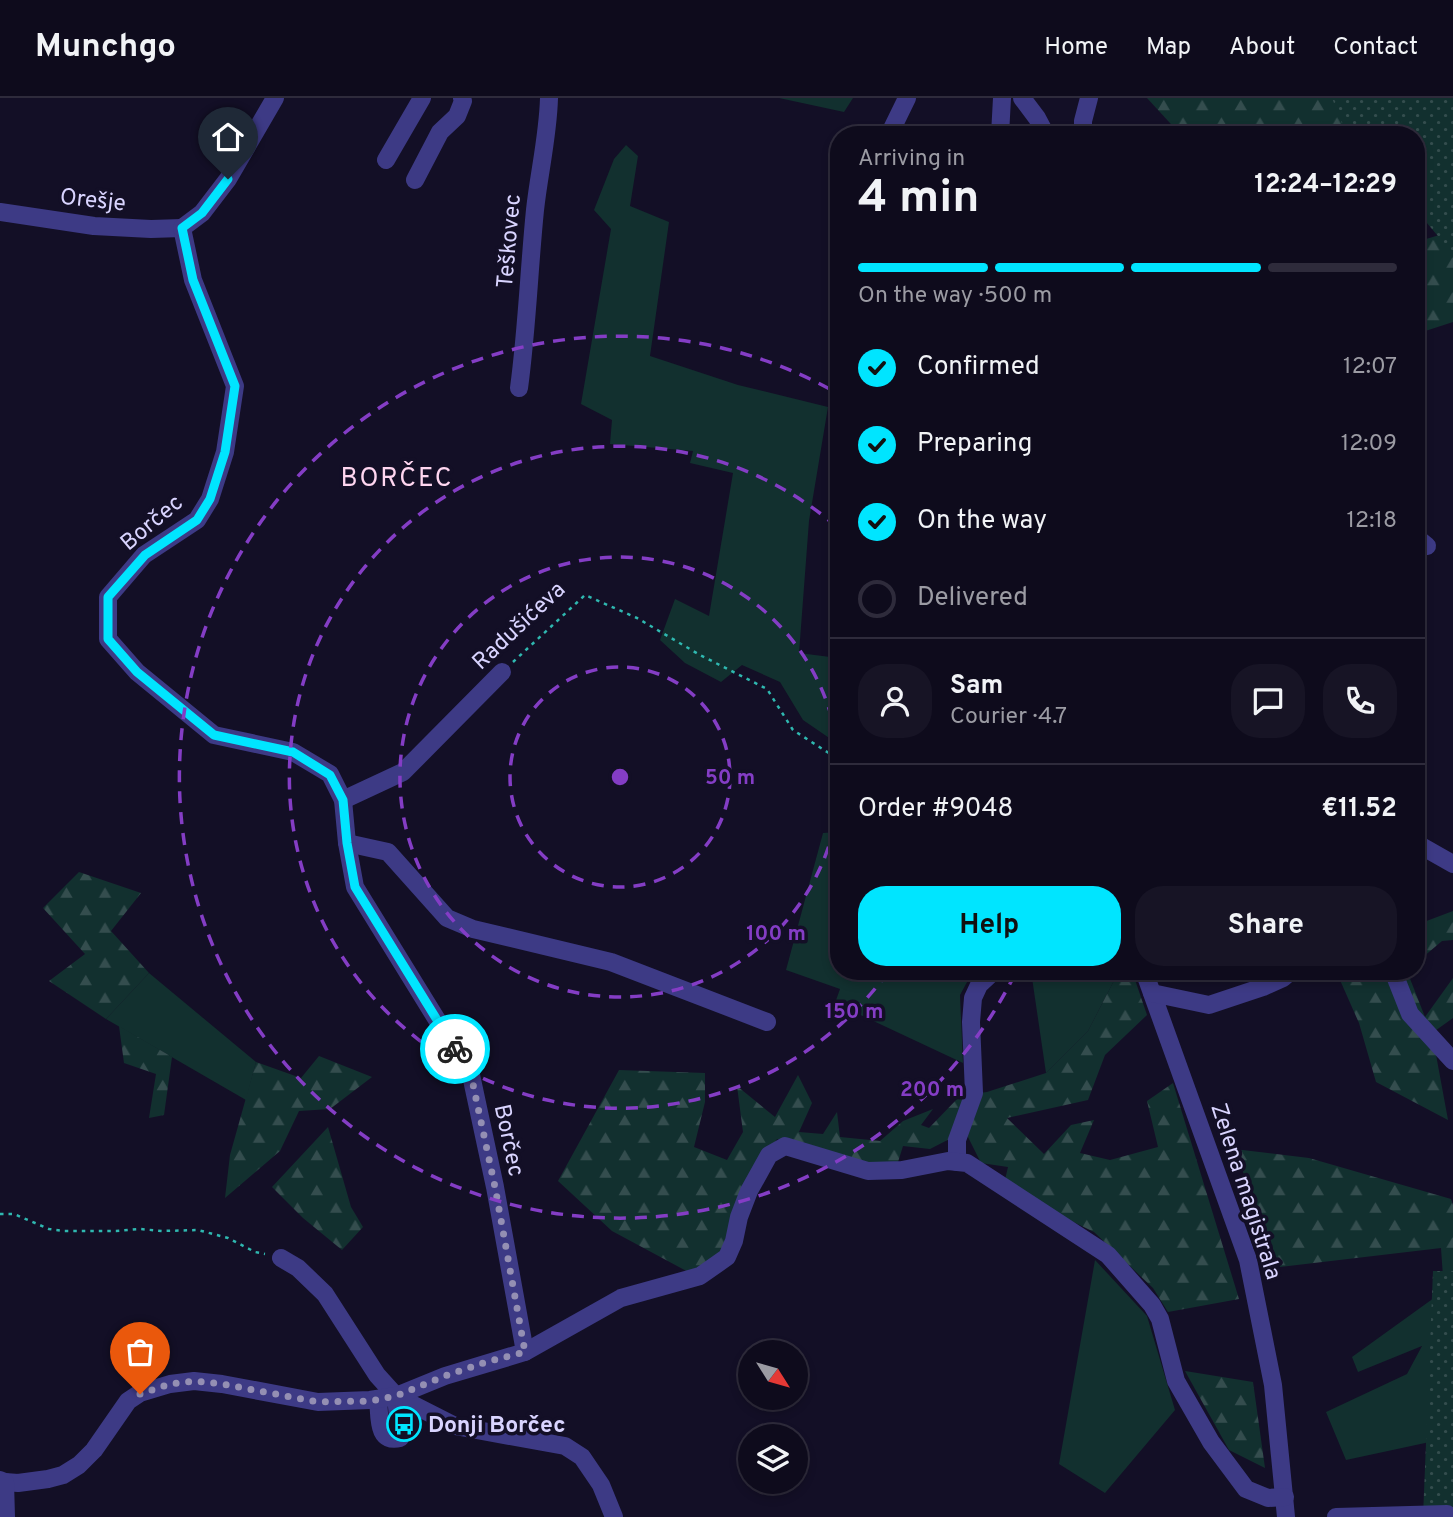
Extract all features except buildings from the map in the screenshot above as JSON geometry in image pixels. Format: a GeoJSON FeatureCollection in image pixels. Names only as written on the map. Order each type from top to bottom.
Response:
{"type":"FeatureCollection","features":[{"type":"Feature","properties":{"kind":"street"},"geometry":{"type":"LineString","coordinates":[[182,228],[202,213],[228,179],[275,98]]}},
{"type":"Feature","properties":{"kind":"street"},"geometry":{"type":"LineString","coordinates":[[386,160],[422,98]]}},
{"type":"Feature","properties":{"kind":"street"},"geometry":{"type":"LineString","coordinates":[[415,180],[440,132],[457,116],[462,98]]}},
{"type":"Feature","properties":{"kind":"street","name":"Teškovec"},"geometry":{"type":"LineString","coordinates":[[519,388],[537,189],[548,122],[549,98]]}},
{"type":"Feature","properties":{"kind":"street"},"geometry":{"type":"LineString","coordinates":[[893,126],[907,98]]}},
{"type":"Feature","properties":{"kind":"street"},"geometry":{"type":"LineString","coordinates":[[1022,98],[1041,126]]}},
{"type":"Feature","properties":{"kind":"street"},"geometry":{"type":"LineString","coordinates":[[1083,126],[1089,98]]}},
{"type":"Feature","properties":{"kind":"street"},"geometry":{"type":"LineString","coordinates":[[1001,126],[1002,101]]}},
{"type":"Feature","properties":{"kind":"street","name":"Orešje"},"geometry":{"type":"LineString","coordinates":[[0,212],[94,226],[182,228]]}},
{"type":"Feature","properties":{"kind":"street","name":"Borčec"},"geometry":{"type":"LineString","coordinates":[[182,228],[193,280],[235,386],[225,452],[210,499],[197,520],[145,555],[108,597],[108,639],[137,672],[214,735],[293,752],[330,775],[343,800],[355,887],[471,1075],[495,1187],[525,1352]]}},
{"type":"Feature","properties":{"kind":"street","name":"Radušićeva"},"geometry":{"type":"LineString","coordinates":[[343,800],[403,772],[502,672]]}},
{"type":"Feature","properties":{"kind":"street"},"geometry":{"type":"LineString","coordinates":[[347,843],[388,852],[447,918],[473,929],[611,962],[767,1022]]}},
{"type":"Feature","properties":{"kind":"street"},"geometry":{"type":"LineString","coordinates":[[1425,849],[1453,864]]}},
{"type":"Feature","properties":{"kind":"street"},"geometry":{"type":"LineString","coordinates":[[957,1162],[957,1140],[974,1093],[971,1022],[973,998],[984,980]]}},
{"type":"Feature","properties":{"kind":"street","name":"Zelena magistrala"},"geometry":{"type":"LineString","coordinates":[[1147,980],[1248,1260],[1273,1385],[1286,1517]]}},
{"type":"Feature","properties":{"kind":"street"},"geometry":{"type":"LineString","coordinates":[[1152,993],[1209,1005],[1279,980]]}},
{"type":"Feature","properties":{"kind":"street"},"geometry":{"type":"LineString","coordinates":[[1397,980],[1410,1014],[1453,1061]]}},
{"type":"Feature","properties":{"kind":"street"},"geometry":{"type":"LineString","coordinates":[[6,1517],[2,1481],[36,1481],[63,1475],[79,1465],[94,1450],[128,1401],[140,1394],[170,1384],[194,1381],[318,1402],[387,1397],[486,1362],[525,1352],[621,1298],[700,1276],[727,1257],[749,1191],[769,1155],[785,1146],[868,1171],[902,1170],[948,1161],[967,1163],[1108,1255],[1153,1305],[1160,1319],[1176,1381],[1211,1442],[1246,1489],[1268,1498],[1285,1497]]}},
{"type":"Feature","properties":{"kind":"street"},"geometry":{"type":"LineString","coordinates":[[281,1258],[298,1268],[325,1294],[377,1375],[387,1397],[455,1426],[565,1446],[582,1457],[601,1485],[614,1517]]}},
{"type":"Feature","properties":{"kind":"street"},"geometry":{"type":"LineString","coordinates":[[1336,1517],[1447,1514]]}},
{"type":"Feature","properties":{"kind":"path","name":"Radušićeva"},"geometry":{"type":"LineString","coordinates":[[502,672],[585,595],[637,618],[699,656],[767,689],[793,730],[830,754]]}},
{"type":"Feature","properties":{"kind":"path"},"geometry":{"type":"LineString","coordinates":[[0,1214],[14,1214],[48,1229],[64,1231],[140,1228],[162,1231],[198,1230],[228,1238],[255,1252],[281,1258]]}},
{"type":"Feature","properties":{"kind":"green space"},"geometry":{"type":"Polygon","coordinates":[[[779,98],[853,98],[844,112],[779,98]]]}},
{"type":"Feature","properties":{"kind":"green space"},"geometry":{"type":"Polygon","coordinates":[[[1147,98],[1453,98],[1425,126],[1173,126],[1147,98]]]}},
{"type":"Feature","properties":{"kind":"green space"},"geometry":{"type":"Polygon","coordinates":[[[1332,98],[1453,98],[1453,254],[1425,221],[1425,126],[1343,126],[1332,98]]]}},
{"type":"Feature","properties":{"kind":"green space"},"geometry":{"type":"Polygon","coordinates":[[[626,145],[638,156],[630,206],[669,222],[650,356],[738,385],[828,407],[809,521],[799,653],[830,657],[830,739],[803,720],[780,682],[742,665],[721,682],[685,663],[660,640],[675,599],[709,616],[733,473],[690,463],[693,451],[610,444],[612,420],[581,404],[611,229],[594,210],[614,159],[626,145]]]}},
{"type":"Feature","properties":{"kind":"green space"},"geometry":{"type":"Polygon","coordinates":[[[1453,231],[1453,322],[1425,331],[1425,239],[1453,231]]]}},
{"type":"Feature","properties":{"kind":"green space"},"geometry":{"type":"Polygon","coordinates":[[[823,833],[830,833],[830,980],[968,980],[960,995],[963,1063],[835,1003],[840,989],[786,970],[823,833]]]}},
{"type":"Feature","properties":{"kind":"green space"},"geometry":{"type":"Polygon","coordinates":[[[79,872],[141,893],[111,931],[149,973],[106,1019],[49,981],[85,954],[43,908],[79,872]]]}},
{"type":"Feature","properties":{"kind":"green space"},"geometry":{"type":"Polygon","coordinates":[[[1453,911],[1453,940],[1442,941],[1425,955],[1425,922],[1453,911]]]}},
{"type":"Feature","properties":{"kind":"green space"},"geometry":{"type":"Polygon","coordinates":[[[149,973],[256,1062],[246,1100],[106,1019],[149,973]]]}},
{"type":"Feature","properties":{"kind":"green space"},"geometry":{"type":"Polygon","coordinates":[[[1453,978],[1453,1018],[1432,1033],[1448,1120],[1376,1082],[1359,1023],[1340,980],[1411,980],[1425,1017],[1453,978]]]}},
{"type":"Feature","properties":{"kind":"green space"},"geometry":{"type":"Polygon","coordinates":[[[1032,980],[1114,980],[1088,1031],[1046,1073],[1032,980]]]}},
{"type":"Feature","properties":{"kind":"green space"},"geometry":{"type":"Polygon","coordinates":[[[1114,980],[1135,980],[1147,1015],[1105,1055],[1088,1100],[1007,1118],[1044,1154],[1071,1125],[1094,1120],[1080,1153],[1110,1160],[1158,1147],[1147,1101],[1173,1083],[1239,1299],[1168,1312],[1153,1288],[1094,1232],[1051,1211],[1005,1180],[1008,1167],[981,1163],[965,1131],[930,1149],[903,1146],[898,1162],[866,1164],[777,1139],[765,1156],[721,1252],[692,1274],[612,1231],[558,1181],[619,1070],[705,1073],[705,1102],[694,1147],[727,1160],[743,1132],[737,1086],[775,1117],[798,1075],[812,1103],[799,1132],[823,1134],[837,1112],[840,1137],[880,1141],[903,1121],[933,1109],[921,1125],[929,1128],[960,1096],[987,1092],[1046,1073],[1088,1031],[1114,980]]]}},
{"type":"Feature","properties":{"kind":"green space"},"geometry":{"type":"Polygon","coordinates":[[[119,1026],[172,1057],[164,1115],[149,1118],[156,1074],[124,1063],[119,1026]]]}},
{"type":"Feature","properties":{"kind":"green space"},"geometry":{"type":"Polygon","coordinates":[[[319,1056],[372,1077],[330,1109],[299,1111],[280,1151],[225,1198],[230,1155],[256,1062],[301,1078],[319,1056]]]}},
{"type":"Feature","properties":{"kind":"green space"},"geometry":{"type":"Polygon","coordinates":[[[328,1127],[351,1207],[363,1227],[342,1250],[303,1218],[272,1187],[328,1127]]]}},
{"type":"Feature","properties":{"kind":"green space"},"geometry":{"type":"Polygon","coordinates":[[[1234,1149],[1309,1158],[1451,1199],[1453,1418],[1441,1248],[1280,1267],[1234,1149]]]}},
{"type":"Feature","properties":{"kind":"green space"},"geometry":{"type":"Polygon","coordinates":[[[1095,1260],[1147,1316],[1175,1410],[1105,1493],[1059,1464],[1095,1260]]]}},
{"type":"Feature","properties":{"kind":"green space"},"geometry":{"type":"Polygon","coordinates":[[[1433,1271],[1453,1271],[1453,1517],[1423,1517],[1433,1271]]]}},
{"type":"Feature","properties":{"kind":"green space"},"geometry":{"type":"Polygon","coordinates":[[[1445,1290],[1453,1437],[1346,1460],[1326,1412],[1407,1374],[1422,1346],[1358,1372],[1352,1357],[1445,1290]]]}},
{"type":"Feature","properties":{"kind":"green space"},"geometry":{"type":"Polygon","coordinates":[[[1185,1371],[1253,1382],[1265,1468],[1229,1450],[1185,1371]]]}},
{"type":"Feature","properties":{"kind":"way so far"},"geometry":{"type":"LineString","coordinates":[[140,1394],[170,1384],[194,1381],[318,1402],[370,1401],[396,1396],[486,1362],[525,1352],[495,1187],[471,1075],[455,1049]]}},
{"type":"Feature","properties":{"kind":"place","name":"Donji Borčec"},"geometry":{"type":"Point","coordinates":[404,1424]}},
{"type":"Feature","properties":{"kind":"district","name":"BORČEC"},"geometry":{"type":"Point","coordinates":[397,477]}},
{"type":"Feature","properties":{"kind":"route"},"geometry":{"type":"LineString","coordinates":[[228,179],[202,213],[182,228],[193,280],[235,386],[225,452],[210,499],[197,520],[145,555],[108,597],[108,639],[137,672],[214,735],[293,752],[330,775],[343,800],[355,887],[455,1049]]}}]}
